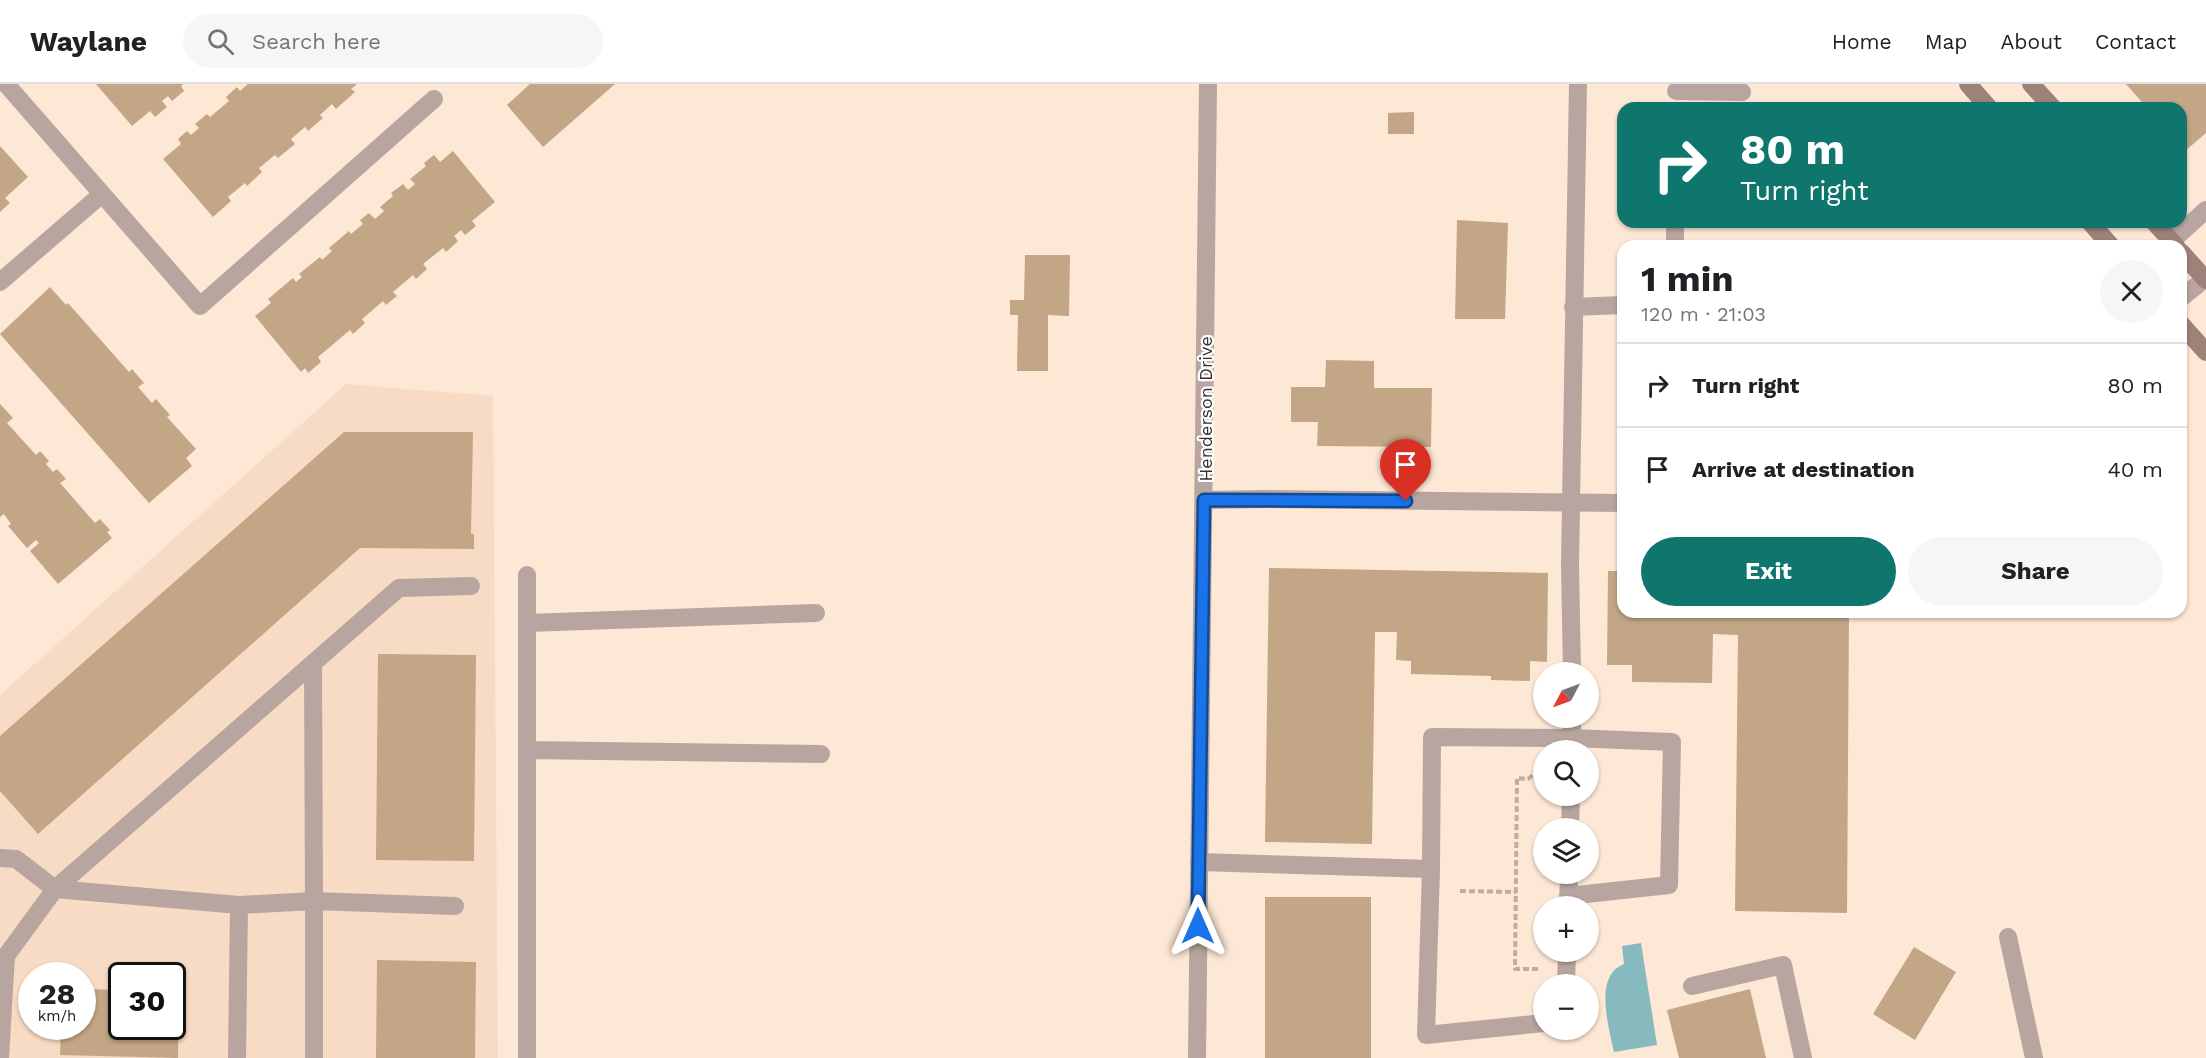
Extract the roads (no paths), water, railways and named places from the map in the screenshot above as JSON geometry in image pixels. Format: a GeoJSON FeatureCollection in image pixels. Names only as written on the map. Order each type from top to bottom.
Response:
{"type":"FeatureCollection","features":[{"type":"Feature","properties":{"kind":"street"},"geometry":{"type":"LineString","coordinates":[[6,84],[200,306],[434,99]]}},
{"type":"Feature","properties":{"kind":"street","name":"Henderson Drive"},"geometry":{"type":"LineString","coordinates":[[1197,1058],[1208,84]]}},
{"type":"Feature","properties":{"kind":"street"},"geometry":{"type":"LineString","coordinates":[[1572,662],[1570,502],[1578,84]]}},
{"type":"Feature","properties":{"kind":"street"},"geometry":{"type":"LineString","coordinates":[[1968,84],[1984,102]]}},
{"type":"Feature","properties":{"kind":"street"},"geometry":{"type":"LineString","coordinates":[[2031,84],[2048,102]]}},
{"type":"Feature","properties":{"kind":"street"},"geometry":{"type":"LineString","coordinates":[[1676,94],[1742,92]]}},
{"type":"Feature","properties":{"kind":"street"},"geometry":{"type":"LineString","coordinates":[[0,282],[102,194]]}},
{"type":"Feature","properties":{"kind":"street"},"geometry":{"type":"LineString","coordinates":[[2178,240],[2206,210]]}},
{"type":"Feature","properties":{"kind":"street"},"geometry":{"type":"LineString","coordinates":[[2095,228],[2106,240]]}},
{"type":"Feature","properties":{"kind":"street"},"geometry":{"type":"LineString","coordinates":[[2159,228],[2168,240]]}},
{"type":"Feature","properties":{"kind":"street"},"geometry":{"type":"LineString","coordinates":[[2187,260],[2206,279],[2187,293]]}},
{"type":"Feature","properties":{"kind":"street"},"geometry":{"type":"LineString","coordinates":[[1573,307],[1617,305]]}},
{"type":"Feature","properties":{"kind":"street"},"geometry":{"type":"LineString","coordinates":[[2187,331],[2206,352]]}},
{"type":"Feature","properties":{"kind":"street"},"geometry":{"type":"LineString","coordinates":[[1204,500],[1617,503]]}},
{"type":"Feature","properties":{"kind":"street"},"geometry":{"type":"LineString","coordinates":[[527,575],[527,1058]]}},
{"type":"Feature","properties":{"kind":"street"},"geometry":{"type":"LineString","coordinates":[[0,1058],[6,956],[55,889],[399,588],[471,586]]}},
{"type":"Feature","properties":{"kind":"street"},"geometry":{"type":"LineString","coordinates":[[527,623],[816,613]]}},
{"type":"Feature","properties":{"kind":"street"},"geometry":{"type":"LineString","coordinates":[[313,663],[314,1058]]}},
{"type":"Feature","properties":{"kind":"street"},"geometry":{"type":"LineString","coordinates":[[1533,742],[1432,737],[1426,1035],[1533,1024]]}},
{"type":"Feature","properties":{"kind":"street"},"geometry":{"type":"LineString","coordinates":[[1599,743],[1672,741],[1669,885],[1599,896]]}},
{"type":"Feature","properties":{"kind":"street"},"geometry":{"type":"LineString","coordinates":[[527,750],[821,754]]}},
{"type":"Feature","properties":{"kind":"street"},"geometry":{"type":"LineString","coordinates":[[0,858],[16,859],[55,889],[239,905],[314,900],[455,906]]}},
{"type":"Feature","properties":{"kind":"street"},"geometry":{"type":"LineString","coordinates":[[1199,862],[1431,869]]}},
{"type":"Feature","properties":{"kind":"street"},"geometry":{"type":"LineString","coordinates":[[237,1058],[239,905]]}},
{"type":"Feature","properties":{"kind":"street"},"geometry":{"type":"LineString","coordinates":[[0,947],[20,937]]}},
{"type":"Feature","properties":{"kind":"street"},"geometry":{"type":"LineString","coordinates":[[2008,937],[2034,1058]]}},
{"type":"Feature","properties":{"kind":"street"},"geometry":{"type":"LineString","coordinates":[[1692,986],[1784,965],[1803,1058]]}},
{"type":"Feature","properties":{"kind":"water"},"geometry":{"type":"Polygon","coordinates":[[[1641,943],[1657,1045],[1614,1052],[1607,1016],[1606,991],[1614,970],[1624,964],[1622,946],[1641,943]]]}}]}
